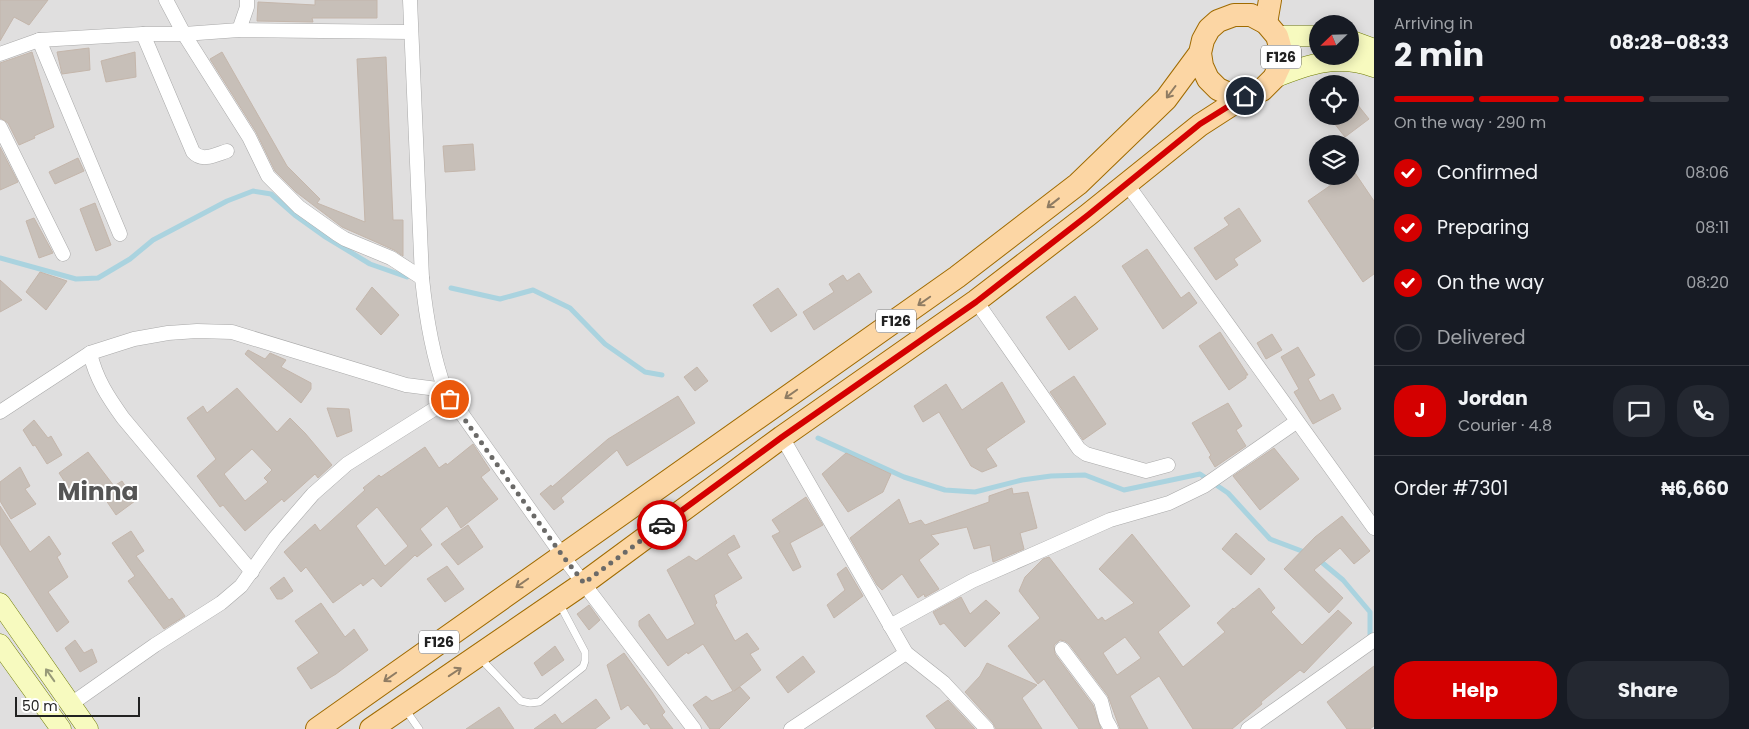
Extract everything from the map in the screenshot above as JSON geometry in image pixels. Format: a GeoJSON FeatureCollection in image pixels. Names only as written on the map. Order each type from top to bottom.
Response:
{"type":"FeatureCollection","features":[{"type":"Feature","properties":{"kind":"main road","name":"F126"},"geometry":{"type":"LineString","coordinates":[[317,729],[957,277],[1078,184],[1166,99],[1200,53],[1203,40],[1209,29],[1218,21],[1229,0]]}},
{"type":"Feature","properties":{"kind":"main road","name":"F126"},"geometry":{"type":"LineString","coordinates":[[371,729],[584,583],[782,437],[976,302],[1127,184],[1200,124],[1245,96],[1262,90],[1274,78],[1280,65],[1281,50],[1271,29],[1270,0]]}},
{"type":"Feature","properties":{"kind":"main road"},"geometry":{"type":"LineString","coordinates":[[1218,21],[1234,15],[1251,15],[1271,29]]}},
{"type":"Feature","properties":{"kind":"main road"},"geometry":{"type":"LineString","coordinates":[[1200,53],[1202,66],[1208,79],[1218,89],[1231,95],[1245,96]]}},
{"type":"Feature","properties":{"kind":"street"},"geometry":{"type":"LineString","coordinates":[[166,0],[184,34],[249,137],[268,176],[299,207],[337,234],[391,258],[422,278]]}},
{"type":"Feature","properties":{"kind":"street"},"geometry":{"type":"LineString","coordinates":[[239,30],[247,7],[247,0]]}},
{"type":"Feature","properties":{"kind":"street"},"geometry":{"type":"LineString","coordinates":[[410,0],[422,278],[435,364],[447,395],[562,555],[694,729]]}},
{"type":"Feature","properties":{"kind":"street"},"geometry":{"type":"LineString","coordinates":[[1271,29],[1309,35]]}},
{"type":"Feature","properties":{"kind":"street"},"geometry":{"type":"LineString","coordinates":[[0,54],[39,40],[143,34],[184,34],[239,30],[411,32]]}},
{"type":"Feature","properties":{"kind":"street"},"geometry":{"type":"LineString","coordinates":[[143,34],[193,152],[203,158],[227,151]]}},
{"type":"Feature","properties":{"kind":"street"},"geometry":{"type":"LineString","coordinates":[[39,40],[120,234]]}},
{"type":"Feature","properties":{"kind":"street"},"geometry":{"type":"LineString","coordinates":[[1359,43],[1374,49]]}},
{"type":"Feature","properties":{"kind":"street"},"geometry":{"type":"LineString","coordinates":[[1274,78],[1304,66],[1321,63],[1344,61],[1365,64],[1374,68]]}},
{"type":"Feature","properties":{"kind":"street"},"geometry":{"type":"LineString","coordinates":[[0,127],[63,254]]}},
{"type":"Feature","properties":{"kind":"street"},"geometry":{"type":"LineString","coordinates":[[1127,184],[1296,422],[1374,528]]}},
{"type":"Feature","properties":{"kind":"street"},"geometry":{"type":"LineString","coordinates":[[976,302],[1079,449],[1086,454],[1146,471],[1168,465]]}},
{"type":"Feature","properties":{"kind":"street"},"geometry":{"type":"LineString","coordinates":[[0,412],[90,353],[134,339],[168,333],[197,331],[232,332],[406,385],[447,395]]}},
{"type":"Feature","properties":{"kind":"street"},"geometry":{"type":"LineString","coordinates":[[90,353],[94,371],[105,392],[123,418],[252,572]]}},
{"type":"Feature","properties":{"kind":"street"},"geometry":{"type":"LineString","coordinates":[[71,704],[155,645],[221,603],[241,586],[275,538],[312,494],[347,464],[447,395]]}},
{"type":"Feature","properties":{"kind":"street"},"geometry":{"type":"LineString","coordinates":[[890,626],[989,574],[1110,520],[1169,503],[1204,486],[1296,422]]}},
{"type":"Feature","properties":{"kind":"street"},"geometry":{"type":"LineString","coordinates":[[782,437],[906,654],[944,683],[987,729]]}},
{"type":"Feature","properties":{"kind":"street"},"geometry":{"type":"LineString","coordinates":[[0,603],[88,729]]}},
{"type":"Feature","properties":{"kind":"street"},"geometry":{"type":"LineString","coordinates":[[1248,729],[1374,640]]}},
{"type":"Feature","properties":{"kind":"street"},"geometry":{"type":"LineString","coordinates":[[0,644],[61,729]]}},
{"type":"Feature","properties":{"kind":"street"},"geometry":{"type":"LineString","coordinates":[[1062,649],[1101,701],[1106,720],[1111,729]]}},
{"type":"Feature","properties":{"kind":"street"},"geometry":{"type":"LineString","coordinates":[[791,729],[906,654]]}},
{"type":"Feature","properties":{"kind":"lane"},"geometry":{"type":"LineString","coordinates":[[478,656],[520,701],[539,702],[583,668],[585,661],[585,652],[558,601]]}},
{"type":"Feature","properties":{"kind":"lane"},"geometry":{"type":"LineString","coordinates":[[404,707],[419,729]]}},
{"type":"Feature","properties":{"kind":"shaded area"},"geometry":{"type":"Polygon","coordinates":[[[0,0],[1374,0],[1374,729],[0,729],[0,0]]]}},
{"type":"Feature","properties":{"kind":"building"},"geometry":{"type":"Polygon","coordinates":[[[0,0],[48,0],[29,25],[14,17],[0,41],[0,0]]]}},
{"type":"Feature","properties":{"kind":"building"},"geometry":{"type":"Polygon","coordinates":[[[315,0],[377,0],[377,18],[312,18],[313,22],[257,21],[258,2],[315,5],[315,0]]]}},
{"type":"Feature","properties":{"kind":"building"},"geometry":{"type":"Polygon","coordinates":[[[89,48],[90,70],[62,74],[57,52],[89,48]]]}},
{"type":"Feature","properties":{"kind":"building"},"geometry":{"type":"Polygon","coordinates":[[[32,52],[54,127],[19,145],[8,123],[0,118],[0,63],[32,52]]]}},
{"type":"Feature","properties":{"kind":"building"},"geometry":{"type":"Polygon","coordinates":[[[135,52],[136,77],[106,82],[101,61],[135,52]]]}},
{"type":"Feature","properties":{"kind":"building"},"geometry":{"type":"Polygon","coordinates":[[[222,52],[287,166],[320,199],[317,203],[365,222],[357,59],[386,57],[393,220],[403,220],[403,256],[394,250],[342,227],[296,192],[275,171],[256,132],[210,59],[222,52]]]}},
{"type":"Feature","properties":{"kind":"building"},"geometry":{"type":"Polygon","coordinates":[[[1359,106],[1369,119],[1348,135],[1343,135],[1336,125],[1359,125],[1359,106]]]}},
{"type":"Feature","properties":{"kind":"building"},"geometry":{"type":"Polygon","coordinates":[[[473,144],[475,170],[445,172],[443,146],[473,144]]]}},
{"type":"Feature","properties":{"kind":"building"},"geometry":{"type":"Polygon","coordinates":[[[0,147],[18,182],[0,190],[0,147]]]}},
{"type":"Feature","properties":{"kind":"building"},"geometry":{"type":"Polygon","coordinates":[[[78,158],[84,171],[55,184],[49,172],[78,158]]]}},
{"type":"Feature","properties":{"kind":"building"},"geometry":{"type":"Polygon","coordinates":[[[1359,179],[1374,201],[1374,274],[1363,282],[1308,201],[1331,185],[1359,185],[1359,179]]]}},
{"type":"Feature","properties":{"kind":"building"},"geometry":{"type":"Polygon","coordinates":[[[95,203],[111,245],[96,251],[80,209],[95,203]]]}},
{"type":"Feature","properties":{"kind":"building"},"geometry":{"type":"Polygon","coordinates":[[[1239,208],[1261,241],[1234,259],[1238,265],[1216,280],[1194,248],[1229,225],[1224,218],[1239,208]]]}},
{"type":"Feature","properties":{"kind":"building"},"geometry":{"type":"Polygon","coordinates":[[[34,218],[53,253],[39,258],[26,221],[34,218]]]}},
{"type":"Feature","properties":{"kind":"building"},"geometry":{"type":"Polygon","coordinates":[[[1147,249],[1181,298],[1189,292],[1197,303],[1163,329],[1122,266],[1147,249]]]}},
{"type":"Feature","properties":{"kind":"building"},"geometry":{"type":"Polygon","coordinates":[[[40,272],[67,281],[46,310],[26,292],[40,272]]]}},
{"type":"Feature","properties":{"kind":"building"},"geometry":{"type":"Polygon","coordinates":[[[859,273],[872,292],[814,330],[803,312],[834,292],[829,284],[843,275],[847,281],[859,273]]]}},
{"type":"Feature","properties":{"kind":"building"},"geometry":{"type":"Polygon","coordinates":[[[0,280],[22,300],[0,312],[0,280]]]}},
{"type":"Feature","properties":{"kind":"building"},"geometry":{"type":"Polygon","coordinates":[[[372,287],[399,315],[381,335],[356,309],[372,287]]]}},
{"type":"Feature","properties":{"kind":"building"},"geometry":{"type":"Polygon","coordinates":[[[778,288],[797,315],[771,332],[753,305],[778,288]]]}},
{"type":"Feature","properties":{"kind":"building"},"geometry":{"type":"Polygon","coordinates":[[[1075,296],[1098,329],[1069,350],[1046,317],[1075,296]]]}},
{"type":"Feature","properties":{"kind":"building"},"geometry":{"type":"Polygon","coordinates":[[[1220,332],[1248,375],[1229,390],[1199,346],[1220,332]]]}},
{"type":"Feature","properties":{"kind":"building"},"geometry":{"type":"Polygon","coordinates":[[[1272,334],[1282,350],[1266,359],[1257,343],[1272,334]]]}},
{"type":"Feature","properties":{"kind":"building"},"geometry":{"type":"Polygon","coordinates":[[[1298,347],[1315,375],[1308,379],[1320,401],[1333,394],[1341,409],[1313,424],[1294,392],[1299,389],[1281,357],[1298,347]]]}},
{"type":"Feature","properties":{"kind":"building"},"geometry":{"type":"Polygon","coordinates":[[[248,350],[265,359],[270,353],[286,360],[281,367],[311,383],[311,389],[301,403],[245,354],[248,350]]]}},
{"type":"Feature","properties":{"kind":"building"},"geometry":{"type":"Polygon","coordinates":[[[697,367],[708,381],[695,391],[684,377],[697,367]]]}},
{"type":"Feature","properties":{"kind":"building"},"geometry":{"type":"Polygon","coordinates":[[[1074,376],[1106,424],[1083,440],[1050,392],[1074,376]]]}},
{"type":"Feature","properties":{"kind":"building"},"geometry":{"type":"Polygon","coordinates":[[[1002,382],[1025,422],[986,449],[997,466],[982,472],[971,466],[939,412],[923,422],[914,406],[946,384],[962,410],[1002,382]]]}},
{"type":"Feature","properties":{"kind":"building"},"geometry":{"type":"Polygon","coordinates":[[[237,388],[277,432],[290,418],[332,465],[318,478],[315,474],[284,502],[282,499],[245,531],[223,505],[220,507],[197,476],[216,459],[187,418],[203,406],[207,413],[237,388]],[[252,449],[224,474],[245,501],[268,482],[264,478],[272,470],[252,449]]]}},
{"type":"Feature","properties":{"kind":"building"},"geometry":{"type":"Polygon","coordinates":[[[678,396],[695,423],[627,466],[617,450],[561,498],[564,502],[554,510],[540,494],[551,485],[552,487],[608,439],[678,396]]]}},
{"type":"Feature","properties":{"kind":"building"},"geometry":{"type":"Polygon","coordinates":[[[1228,403],[1242,426],[1236,430],[1246,446],[1215,467],[1209,457],[1211,455],[1192,423],[1228,403]]]}},
{"type":"Feature","properties":{"kind":"building"},"geometry":{"type":"Polygon","coordinates":[[[327,408],[349,409],[352,431],[337,437],[327,408]]]}},
{"type":"Feature","properties":{"kind":"building"},"geometry":{"type":"Polygon","coordinates":[[[34,420],[48,438],[51,436],[62,455],[47,464],[23,430],[34,420]]]}},
{"type":"Feature","properties":{"kind":"building"},"geometry":{"type":"Polygon","coordinates":[[[473,444],[490,470],[481,477],[498,499],[461,528],[447,506],[420,529],[432,545],[417,557],[415,555],[381,587],[373,578],[363,586],[361,583],[333,603],[306,567],[301,572],[284,552],[315,524],[320,531],[365,490],[363,488],[379,475],[381,477],[425,447],[439,468],[446,463],[447,465],[473,444]],[[377,507],[356,526],[385,566],[408,546],[377,507]]]}},
{"type":"Feature","properties":{"kind":"building"},"geometry":{"type":"Polygon","coordinates":[[[1274,448],[1299,479],[1260,510],[1233,476],[1274,448]]]}},
{"type":"Feature","properties":{"kind":"building"},"geometry":{"type":"Polygon","coordinates":[[[88,452],[114,486],[122,481],[135,501],[116,515],[95,484],[74,496],[59,473],[88,452]]]}},
{"type":"Feature","properties":{"kind":"building"},"geometry":{"type":"Polygon","coordinates":[[[846,453],[891,474],[883,492],[848,512],[822,474],[846,453]]]}},
{"type":"Feature","properties":{"kind":"building"},"geometry":{"type":"Polygon","coordinates":[[[20,467],[30,486],[25,489],[36,504],[11,519],[0,501],[0,482],[20,467]]]}},
{"type":"Feature","properties":{"kind":"building"},"geometry":{"type":"Polygon","coordinates":[[[1012,488],[1013,494],[1028,492],[1037,528],[1020,533],[1024,549],[993,562],[990,545],[974,549],[967,527],[931,535],[939,544],[919,560],[939,589],[925,597],[924,594],[918,598],[902,574],[882,590],[877,585],[850,538],[899,499],[909,524],[921,520],[925,525],[989,502],[989,496],[1012,488]]]}},
{"type":"Feature","properties":{"kind":"building"},"geometry":{"type":"Polygon","coordinates":[[[806,497],[823,525],[790,543],[801,567],[793,571],[772,536],[780,532],[772,520],[806,497]]]}},
{"type":"Feature","properties":{"kind":"building"},"geometry":{"type":"Polygon","coordinates":[[[0,506],[30,552],[49,536],[61,554],[57,557],[68,577],[48,592],[69,622],[57,632],[0,544],[0,506]]]}},
{"type":"Feature","properties":{"kind":"building"},"geometry":{"type":"Polygon","coordinates":[[[1342,516],[1370,551],[1354,564],[1340,548],[1314,570],[1343,598],[1329,613],[1284,569],[1315,537],[1342,516]]]}},
{"type":"Feature","properties":{"kind":"building"},"geometry":{"type":"Polygon","coordinates":[[[468,525],[483,547],[458,565],[441,544],[468,525]]]}},
{"type":"Feature","properties":{"kind":"building"},"geometry":{"type":"Polygon","coordinates":[[[131,531],[144,551],[136,556],[169,600],[172,598],[185,616],[164,629],[128,581],[135,576],[112,543],[131,531]]]}},
{"type":"Feature","properties":{"kind":"building"},"geometry":{"type":"Polygon","coordinates":[[[1236,533],[1265,559],[1251,575],[1222,549],[1236,533]]]}},
{"type":"Feature","properties":{"kind":"building"},"geometry":{"type":"Polygon","coordinates":[[[1132,534],[1190,606],[1158,632],[1183,667],[1225,632],[1217,623],[1259,588],[1275,608],[1271,612],[1302,645],[1338,610],[1352,623],[1304,673],[1300,670],[1232,729],[1193,729],[1159,676],[1130,696],[1148,729],[1120,729],[1108,696],[1069,644],[1060,640],[1054,645],[1055,654],[1093,705],[1101,729],[1079,729],[1044,679],[1038,684],[1008,646],[1040,618],[1019,591],[1025,577],[1043,559],[1049,557],[1098,620],[1102,617],[1105,621],[1134,603],[1099,569],[1132,534]],[[1125,637],[1103,653],[1117,675],[1141,658],[1125,637]]]}},
{"type":"Feature","properties":{"kind":"building"},"geometry":{"type":"Polygon","coordinates":[[[734,535],[740,547],[727,554],[742,578],[714,595],[717,603],[715,605],[735,641],[747,633],[759,649],[750,654],[761,670],[734,691],[740,687],[750,698],[719,729],[710,729],[693,705],[706,696],[712,701],[733,691],[703,644],[688,654],[687,652],[668,666],[639,626],[639,621],[649,614],[667,640],[695,624],[667,570],[689,556],[696,561],[734,535]]]}},
{"type":"Feature","properties":{"kind":"building"},"geometry":{"type":"Polygon","coordinates":[[[447,566],[464,589],[445,602],[427,579],[447,566]]]}},
{"type":"Feature","properties":{"kind":"building"},"geometry":{"type":"Polygon","coordinates":[[[846,567],[863,596],[834,618],[827,605],[845,590],[837,574],[846,567]]]}},
{"type":"Feature","properties":{"kind":"building"},"geometry":{"type":"Polygon","coordinates":[[[284,577],[293,591],[282,599],[277,599],[270,588],[284,577]]]}},
{"type":"Feature","properties":{"kind":"building"},"geometry":{"type":"Polygon","coordinates":[[[961,597],[970,614],[986,600],[1000,613],[965,647],[944,623],[940,625],[933,612],[961,597]]]}},
{"type":"Feature","properties":{"kind":"building"},"geometry":{"type":"Polygon","coordinates":[[[321,603],[345,637],[354,629],[368,650],[336,674],[311,689],[297,668],[319,653],[295,621],[321,603]]]}},
{"type":"Feature","properties":{"kind":"building"},"geometry":{"type":"Polygon","coordinates":[[[589,605],[600,620],[589,630],[577,614],[589,605]]]}},
{"type":"Feature","properties":{"kind":"building"},"geometry":{"type":"Polygon","coordinates":[[[75,640],[84,653],[92,649],[97,662],[80,672],[65,648],[75,640]]]}},
{"type":"Feature","properties":{"kind":"building"},"geometry":{"type":"Polygon","coordinates":[[[555,646],[564,660],[542,676],[534,663],[555,646]]]}},
{"type":"Feature","properties":{"kind":"building"},"geometry":{"type":"Polygon","coordinates":[[[624,653],[665,712],[662,715],[673,729],[651,729],[647,723],[644,725],[628,705],[621,710],[607,665],[624,653]]]}},
{"type":"Feature","properties":{"kind":"building"},"geometry":{"type":"Polygon","coordinates":[[[803,656],[815,672],[788,693],[776,677],[803,656]]]}},
{"type":"Feature","properties":{"kind":"building"},"geometry":{"type":"Polygon","coordinates":[[[987,663],[1037,685],[1022,698],[1042,729],[996,729],[993,723],[965,692],[980,676],[987,663]]]}},
{"type":"Feature","properties":{"kind":"building"},"geometry":{"type":"Polygon","coordinates":[[[1374,666],[1374,726],[1370,729],[1347,729],[1327,702],[1374,666]]]}},
{"type":"Feature","properties":{"kind":"building"},"geometry":{"type":"Polygon","coordinates":[[[596,699],[610,718],[595,729],[534,729],[555,714],[562,724],[596,699]]]}},
{"type":"Feature","properties":{"kind":"building"},"geometry":{"type":"Polygon","coordinates":[[[948,700],[975,729],[936,729],[926,716],[948,700]]]}},
{"type":"Feature","properties":{"kind":"building"},"geometry":{"type":"Polygon","coordinates":[[[499,707],[514,729],[466,729],[499,707]]]}},
{"type":"Feature","properties":{"kind":"waterway"},"geometry":{"type":"LineString","coordinates":[[0,258],[76,279],[98,278],[130,259],[153,240],[227,201],[253,191],[271,194],[296,216],[324,236],[370,264],[407,277]]}},
{"type":"Feature","properties":{"kind":"waterway"},"geometry":{"type":"LineString","coordinates":[[451,288],[500,299],[533,290],[570,308],[605,344],[645,372],[662,375]]}},
{"type":"Feature","properties":{"kind":"waterway"},"geometry":{"type":"LineString","coordinates":[[818,438],[904,477],[945,490],[975,492],[1022,480],[1051,476],[1085,475],[1124,490],[1200,474],[1228,493],[1270,539],[1307,553]]}},
{"type":"Feature","properties":{"kind":"waterway"},"geometry":{"type":"LineString","coordinates":[[1319,560],[1343,580],[1370,612],[1370,634]]}},
{"type":"Feature","properties":{"kind":"way so far"},"geometry":{"type":"LineString","coordinates":[[450,399],[584,583],[662,525]]}},
{"type":"Feature","properties":{"kind":"district","name":"Minna"},"geometry":{"type":"Point","coordinates":[98,491]}},
{"type":"Feature","properties":{"kind":"route"},"geometry":{"type":"LineString","coordinates":[[662,525],[782,437],[976,302],[1088,215],[1200,124],[1245,96]]}}]}
